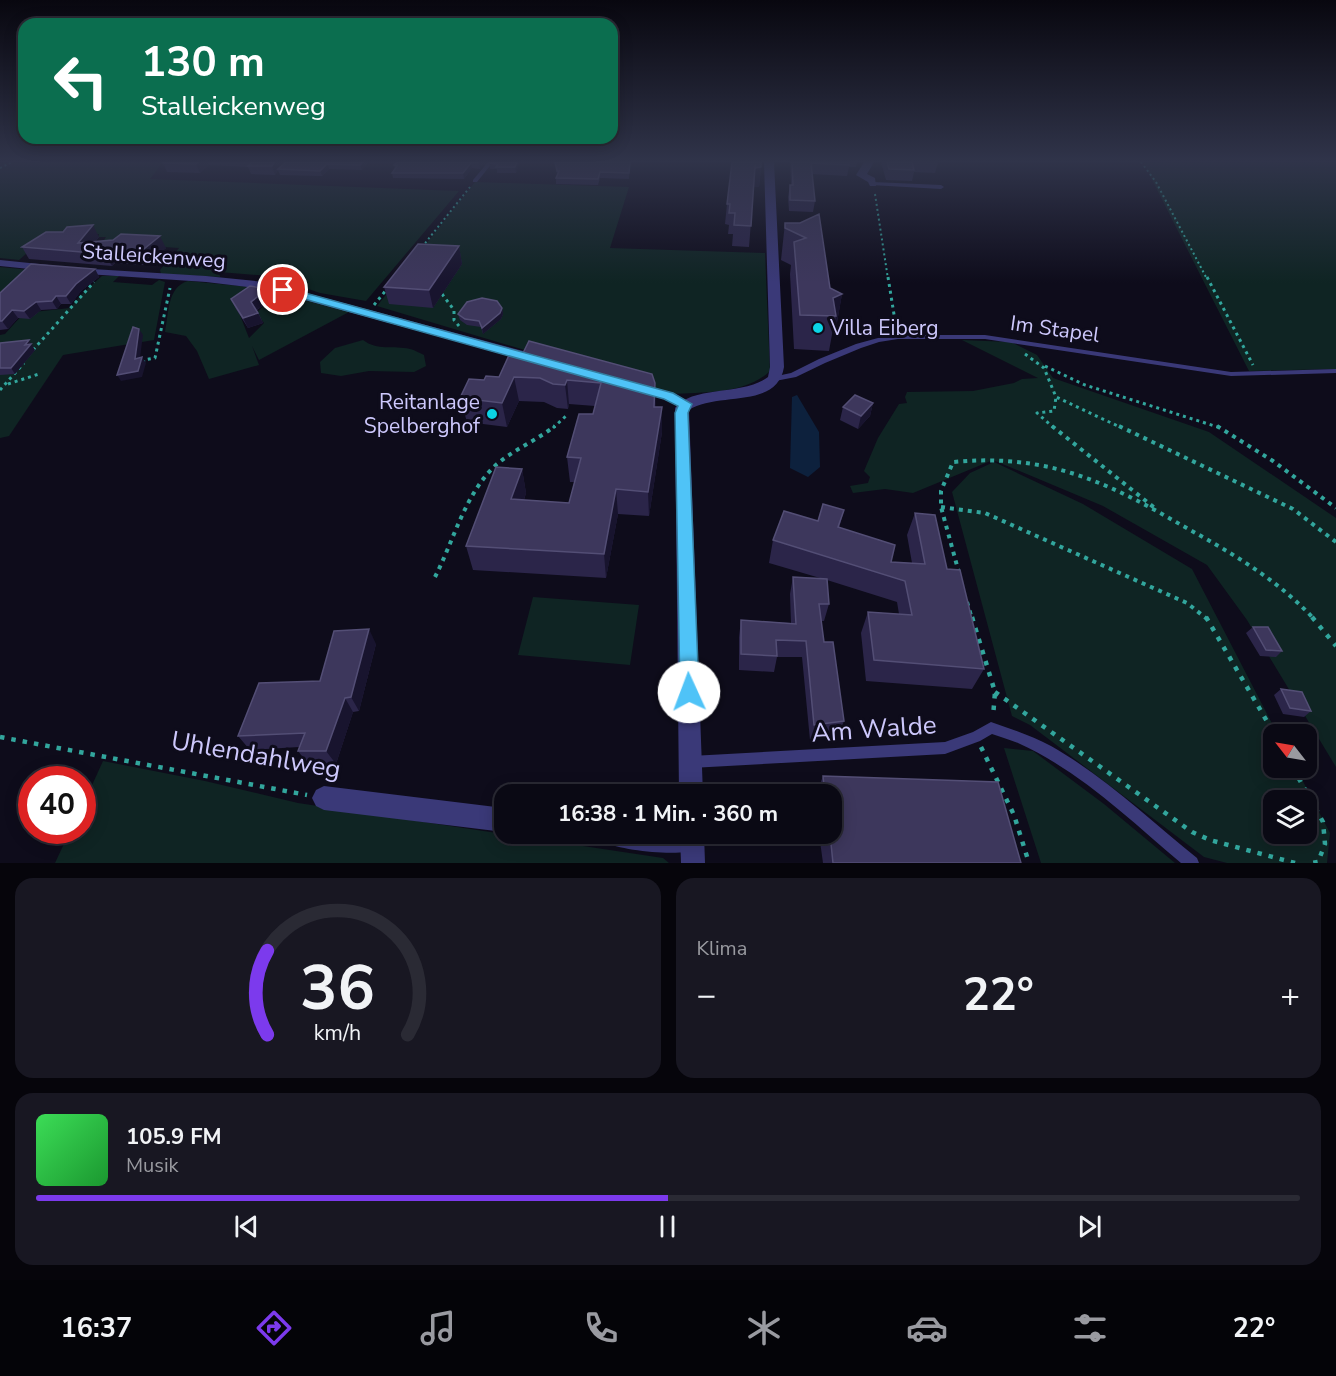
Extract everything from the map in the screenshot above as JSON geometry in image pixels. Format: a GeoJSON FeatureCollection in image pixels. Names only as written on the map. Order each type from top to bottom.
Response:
{"type":"FeatureCollection","features":[{"type":"Feature","properties":{"kind":"street"},"geometry":{"type":"LineString","coordinates":[[624,383],[669,396],[685,404],[765,387],[775,379],[777,367],[771,202]]}},
{"type":"Feature","properties":{"kind":"street","name":"Stalleickenweg"},"geometry":{"type":"LineString","coordinates":[[0,263],[265,286],[546,361]]}},
{"type":"Feature","properties":{"kind":"street"},"geometry":{"type":"LineString","coordinates":[[685,404],[681,413],[691,784]]}},
{"type":"Feature","properties":{"kind":"street","name":"Uhlendahlweg"},"geometry":{"type":"LineString","coordinates":[[324,798],[494,819]]}},
{"type":"Feature","properties":{"kind":"lane","name":"Im Stapel"},"geometry":{"type":"LineString","coordinates":[[775,379],[789,378],[831,357],[884,338],[898,337],[986,337],[1231,374],[1336,371]]}},
{"type":"Feature","properties":{"kind":"lane","name":"Am Walde"},"geometry":{"type":"LineString","coordinates":[[691,762],[945,748],[976,737],[991,728]]}},
{"type":"Feature","properties":{"kind":"lane"},"geometry":{"type":"LineString","coordinates":[[991,728],[1032,741],[1058,757],[1192,863]]}},
{"type":"Feature","properties":{"kind":"path"},"geometry":{"type":"LineString","coordinates":[[422,247],[458,202]]}},
{"type":"Feature","properties":{"kind":"path"},"geometry":{"type":"LineString","coordinates":[[876,202],[898,337]]}},
{"type":"Feature","properties":{"kind":"path"},"geometry":{"type":"LineString","coordinates":[[1167,202],[1258,374]]}},
{"type":"Feature","properties":{"kind":"path"},"geometry":{"type":"LineString","coordinates":[[30,354],[81,294],[105,273]]}},
{"type":"Feature","properties":{"kind":"path"},"geometry":{"type":"LineString","coordinates":[[142,364],[144,360],[155,358],[172,277]]}},
{"type":"Feature","properties":{"kind":"path"},"geometry":{"type":"LineString","coordinates":[[365,312],[389,287]]}},
{"type":"Feature","properties":{"kind":"path"},"geometry":{"type":"LineString","coordinates":[[442,294],[454,310],[454,320],[459,327],[469,329]]}},
{"type":"Feature","properties":{"kind":"path"},"geometry":{"type":"LineString","coordinates":[[1017,351],[1085,386],[1220,428],[1273,461],[1336,508]]}},
{"type":"Feature","properties":{"kind":"path"},"geometry":{"type":"LineString","coordinates":[[0,390],[26,361]]}},
{"type":"Feature","properties":{"kind":"path"},"geometry":{"type":"LineString","coordinates":[[1043,365],[1049,377],[1050,389],[1056,397],[1293,509],[1336,542]]}},
{"type":"Feature","properties":{"kind":"path"},"geometry":{"type":"LineString","coordinates":[[7,384],[39,374]]}},
{"type":"Feature","properties":{"kind":"path"},"geometry":{"type":"LineString","coordinates":[[1056,397],[1054,411],[1037,413],[1087,456],[1162,513]]}},
{"type":"Feature","properties":{"kind":"path"},"geometry":{"type":"LineString","coordinates":[[435,578],[478,486],[492,469],[520,448],[555,429],[566,417]]}},
{"type":"Feature","properties":{"kind":"path"},"geometry":{"type":"LineString","coordinates":[[961,580],[941,507],[941,491],[953,462],[979,458],[1043,465],[1102,484],[1162,513],[1268,576],[1299,603],[1336,646]]}},
{"type":"Feature","properties":{"kind":"path"},"geometry":{"type":"LineString","coordinates":[[941,507],[984,513],[1187,603],[1205,616],[1213,626],[1269,724]]}},
{"type":"Feature","properties":{"kind":"path"},"geometry":{"type":"LineString","coordinates":[[967,602],[995,692],[991,728]]}},
{"type":"Feature","properties":{"kind":"path"},"geometry":{"type":"LineString","coordinates":[[995,692],[1192,832],[1210,840],[1295,863]]}},
{"type":"Feature","properties":{"kind":"path","name":"Uhlendahlweg"},"geometry":{"type":"LineString","coordinates":[[0,737],[324,798]]}},
{"type":"Feature","properties":{"kind":"path"},"geometry":{"type":"LineString","coordinates":[[976,737],[1014,815],[1029,863]]}},
{"type":"Feature","properties":{"kind":"path"},"geometry":{"type":"LineString","coordinates":[[1299,778],[1323,822],[1325,844],[1318,862],[1312,863]]}},
{"type":"Feature","properties":{"kind":"green space"},"geometry":{"type":"Polygon","coordinates":[[[0,202],[449,202],[366,301],[320,293],[270,276],[219,272],[220,277],[161,274],[160,270],[179,248],[102,243],[106,237],[98,237],[99,234],[43,239],[19,260],[0,258],[0,202]]]}},
{"type":"Feature","properties":{"kind":"green space"},"geometry":{"type":"Polygon","coordinates":[[[459,202],[624,202],[610,248],[765,253],[770,371],[760,379],[737,388],[672,394],[377,306],[459,202]]]}},
{"type":"Feature","properties":{"kind":"green space"},"geometry":{"type":"Polygon","coordinates":[[[1163,202],[1336,202],[1336,369],[1249,371],[1163,202]]]}},
{"type":"Feature","properties":{"kind":"green space"},"geometry":{"type":"Polygon","coordinates":[[[0,267],[31,270],[0,301],[0,267]]]}},
{"type":"Feature","properties":{"kind":"green space"},"geometry":{"type":"Polygon","coordinates":[[[102,276],[119,276],[113,282],[152,285],[159,280],[165,282],[154,340],[63,355],[9,436],[0,438],[0,335],[5,334],[24,313],[70,308],[102,276]]]}},
{"type":"Feature","properties":{"kind":"green space"},"geometry":{"type":"Polygon","coordinates":[[[188,281],[260,288],[236,305],[249,338],[264,323],[256,313],[271,299],[264,289],[349,312],[259,360],[252,346],[259,365],[209,379],[197,351],[186,336],[165,332],[168,309],[173,295],[181,284],[188,281]]]}},
{"type":"Feature","properties":{"kind":"green space"},"geometry":{"type":"Polygon","coordinates":[[[363,340],[374,345],[414,350],[424,355],[426,366],[414,372],[369,371],[341,376],[321,373],[320,362],[335,348],[363,340]]]}},
{"type":"Feature","properties":{"kind":"green space"},"geometry":{"type":"Polygon","coordinates":[[[962,340],[1011,342],[1037,355],[1053,378],[1209,432],[1336,518],[1336,767],[1317,736],[1317,724],[1310,724],[1247,620],[1207,565],[1103,506],[993,460],[913,493],[885,489],[853,493],[850,486],[868,483],[870,477],[864,471],[878,438],[899,404],[907,403],[905,397],[907,392],[973,391],[1014,383],[1022,379],[1038,378],[962,340]]]}},
{"type":"Feature","properties":{"kind":"green space"},"geometry":{"type":"Polygon","coordinates":[[[994,462],[1083,504],[1192,569],[1272,724],[1263,724],[1263,778],[1301,778],[1308,790],[1263,790],[1263,844],[1317,844],[1317,808],[1330,833],[1327,863],[1227,863],[1204,857],[1030,725],[1012,716],[952,492],[970,473],[994,462]]]}},
{"type":"Feature","properties":{"kind":"green space"},"geometry":{"type":"Polygon","coordinates":[[[533,597],[639,605],[630,665],[518,655],[533,597]]]}},
{"type":"Feature","properties":{"kind":"green space"},"geometry":{"type":"Polygon","coordinates":[[[1004,748],[1033,751],[1104,804],[1175,863],[1041,863],[1004,748]]]}},
{"type":"Feature","properties":{"kind":"green space"},"geometry":{"type":"Polygon","coordinates":[[[103,761],[205,781],[298,803],[494,833],[494,844],[570,844],[663,858],[669,863],[55,863],[64,844],[96,844],[96,776],[103,761]]]}},
{"type":"Feature","properties":{"kind":"water"},"geometry":{"type":"Polygon","coordinates":[[[797,395],[819,432],[820,467],[808,477],[790,468],[792,397],[797,395]]]}},
{"type":"Feature","properties":{"kind":"building"},"geometry":{"type":"Polygon","coordinates":[[[753,202],[751,226],[734,225],[735,213],[729,213],[730,204],[727,204],[753,202]]]}},
{"type":"Feature","properties":{"kind":"building"},"geometry":{"type":"Polygon","coordinates":[[[819,214],[830,288],[842,294],[833,298],[836,316],[800,315],[794,242],[806,238],[785,228],[785,223],[800,223],[819,214]]]}},
{"type":"Feature","properties":{"kind":"building"},"geometry":{"type":"Polygon","coordinates":[[[93,225],[78,243],[113,240],[121,234],[160,236],[139,253],[109,252],[105,254],[22,247],[46,232],[63,232],[67,227],[93,225]]]}},
{"type":"Feature","properties":{"kind":"building"},"geometry":{"type":"Polygon","coordinates":[[[418,244],[459,246],[429,290],[384,287],[418,244]]]}},
{"type":"Feature","properties":{"kind":"building"},"geometry":{"type":"Polygon","coordinates":[[[31,264],[95,269],[76,284],[66,296],[56,296],[52,301],[36,302],[24,311],[12,310],[0,321],[0,293],[31,264]]]}},
{"type":"Feature","properties":{"kind":"building"},"geometry":{"type":"Polygon","coordinates":[[[250,286],[267,289],[251,302],[258,313],[243,318],[231,299],[250,286]]]}},
{"type":"Feature","properties":{"kind":"building"},"geometry":{"type":"Polygon","coordinates":[[[482,298],[497,301],[502,308],[500,313],[482,328],[479,321],[465,319],[458,314],[467,302],[482,298]]]}},
{"type":"Feature","properties":{"kind":"building"},"geometry":{"type":"Polygon","coordinates":[[[133,327],[139,329],[135,359],[142,357],[138,371],[117,375],[133,327]]]}},
{"type":"Feature","properties":{"kind":"building"},"geometry":{"type":"Polygon","coordinates":[[[29,340],[25,345],[31,344],[11,368],[0,368],[0,343],[29,340]]]}},
{"type":"Feature","properties":{"kind":"building"},"geometry":{"type":"Polygon","coordinates":[[[529,341],[652,374],[655,383],[654,407],[662,407],[648,492],[616,489],[604,554],[466,546],[496,467],[522,469],[511,499],[569,503],[581,458],[567,457],[579,414],[593,414],[601,383],[567,380],[565,385],[553,384],[540,378],[514,377],[502,403],[460,398],[469,379],[484,380],[486,376],[499,377],[510,353],[523,353],[529,341]]]}},
{"type":"Feature","properties":{"kind":"building"},"geometry":{"type":"Polygon","coordinates":[[[855,395],[873,403],[861,416],[843,407],[855,395]]]}},
{"type":"Feature","properties":{"kind":"building"},"geometry":{"type":"Polygon","coordinates":[[[823,504],[844,510],[838,527],[895,545],[891,562],[925,564],[915,513],[935,515],[947,569],[960,570],[984,669],[874,660],[868,612],[912,615],[905,581],[773,540],[784,511],[818,521],[823,504]]]}},
{"type":"Feature","properties":{"kind":"building"},"geometry":{"type":"Polygon","coordinates":[[[793,577],[827,579],[829,604],[819,604],[824,642],[833,642],[844,721],[814,725],[806,641],[776,640],[777,656],[741,654],[741,620],[796,624],[793,577]]]}},
{"type":"Feature","properties":{"kind":"building"},"geometry":{"type":"Polygon","coordinates":[[[1253,627],[1268,627],[1282,651],[1266,650],[1253,627]]]}},
{"type":"Feature","properties":{"kind":"building"},"geometry":{"type":"Polygon","coordinates":[[[369,629],[351,697],[345,698],[326,751],[298,751],[305,733],[238,736],[259,683],[320,681],[334,631],[369,629]]]}},
{"type":"Feature","properties":{"kind":"building"},"geometry":{"type":"Polygon","coordinates":[[[1281,689],[1302,692],[1311,711],[1290,708],[1281,689]]]}},
{"type":"Feature","properties":{"kind":"building"},"geometry":{"type":"Polygon","coordinates":[[[823,776],[998,782],[1021,863],[833,863],[831,844],[842,844],[842,784],[824,784],[823,776]]]}},
{"type":"Feature","properties":{"kind":"place","name":"Villa Eiberg"},"geometry":{"type":"Point","coordinates":[818,328]}},
{"type":"Feature","properties":{"kind":"place","name":"Reitanlage Spelberghof"},"geometry":{"type":"Point","coordinates":[492,414]}},
{"type":"Feature","properties":{"kind":"route"},"geometry":{"type":"LineString","coordinates":[[283,290],[669,396],[685,404],[681,413],[689,692]]}}]}
